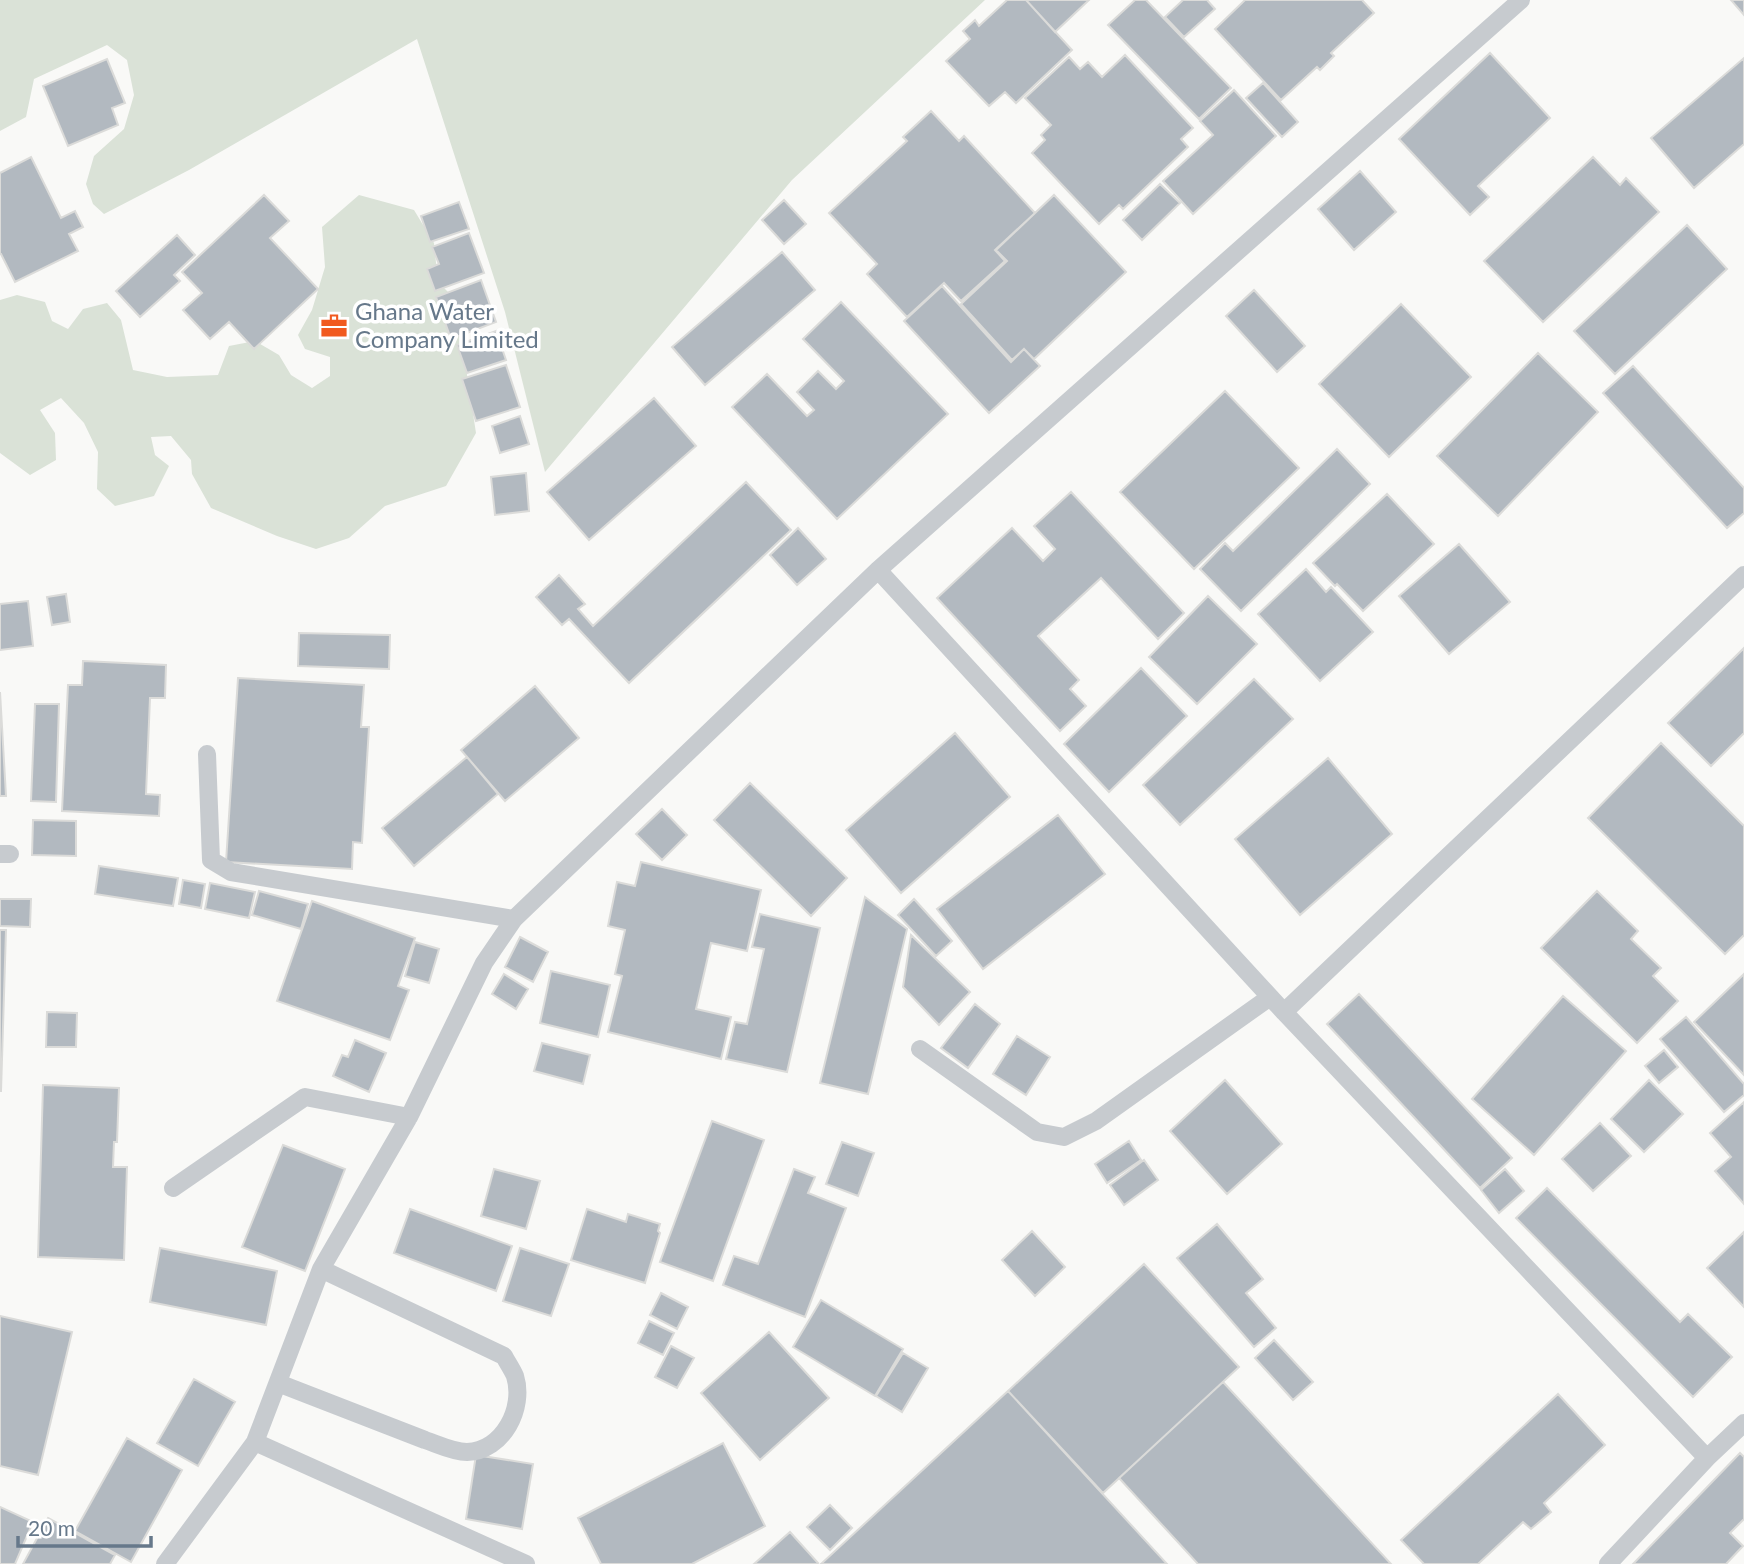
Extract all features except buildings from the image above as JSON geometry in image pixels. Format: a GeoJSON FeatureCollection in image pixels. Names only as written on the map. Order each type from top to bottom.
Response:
{"type":"FeatureCollection","features":[{"type":"Feature","properties":{"kind":"lane"},"geometry":{"type":"LineString","coordinates":[[165,1564],[255,1441],[321,1269],[409,1117],[484,963],[514,919],[878,570],[1521,0]]}},
{"type":"Feature","properties":{"kind":"lane"},"geometry":{"type":"LineString","coordinates":[[878,570],[1284,1012],[1707,1458]]}},
{"type":"Feature","properties":{"kind":"lane"},"geometry":{"type":"LineString","coordinates":[[1284,1012],[1744,575]]}},
{"type":"Feature","properties":{"kind":"lane"},"geometry":{"type":"LineString","coordinates":[[207,754],[211,860],[220,867],[231,872],[514,919]]}},
{"type":"Feature","properties":{"kind":"lane"},"geometry":{"type":"LineString","coordinates":[[920,1049],[1037,1132],[1065,1137],[1096,1121],[1270,997]]}},
{"type":"Feature","properties":{"kind":"lane"},"geometry":{"type":"LineString","coordinates":[[173,1188],[305,1097],[409,1117]]}},
{"type":"Feature","properties":{"kind":"lane"},"geometry":{"type":"LineString","coordinates":[[278,1383],[425,1440],[467,1452],[491,1446],[502,1436],[513,1413],[517,1395],[514,1376],[504,1356],[321,1269]]}},
{"type":"Feature","properties":{"kind":"lane"},"geometry":{"type":"LineString","coordinates":[[1608,1564],[1707,1458],[1744,1423]]}},
{"type":"Feature","properties":{"kind":"lane"},"geometry":{"type":"LineString","coordinates":[[255,1441],[526,1564]]}},
{"type":"Feature","properties":{"kind":"shaded area"},"geometry":{"type":"Polygon","coordinates":[[[0,0],[985,0],[792,180],[545,472],[505,312],[417,39],[189,170],[104,214],[93,204],[86,184],[94,156],[124,129],[134,95],[127,60],[107,45],[34,79],[26,117],[0,131],[0,0]]]}},
{"type":"Feature","properties":{"kind":"shaded area"},"geometry":{"type":"Polygon","coordinates":[[[359,195],[414,210],[434,243],[438,282],[463,307],[465,362],[476,433],[446,486],[385,506],[349,538],[316,549],[211,508],[192,474],[191,460],[171,436],[151,437],[155,455],[169,466],[154,496],[115,506],[97,489],[98,452],[84,423],[61,398],[40,410],[55,433],[56,460],[30,475],[0,453],[0,300],[17,295],[45,302],[52,321],[68,329],[83,309],[107,303],[121,320],[133,370],[167,377],[218,375],[229,346],[255,341],[279,355],[291,375],[312,388],[330,376],[330,357],[305,349],[298,335],[312,310],[325,267],[322,227],[359,195]]]}},
{"type":"Feature","properties":{"kind":"place","name":"Ghana Water Company Limited"},"geometry":{"type":"Point","coordinates":[334,326]}}]}
